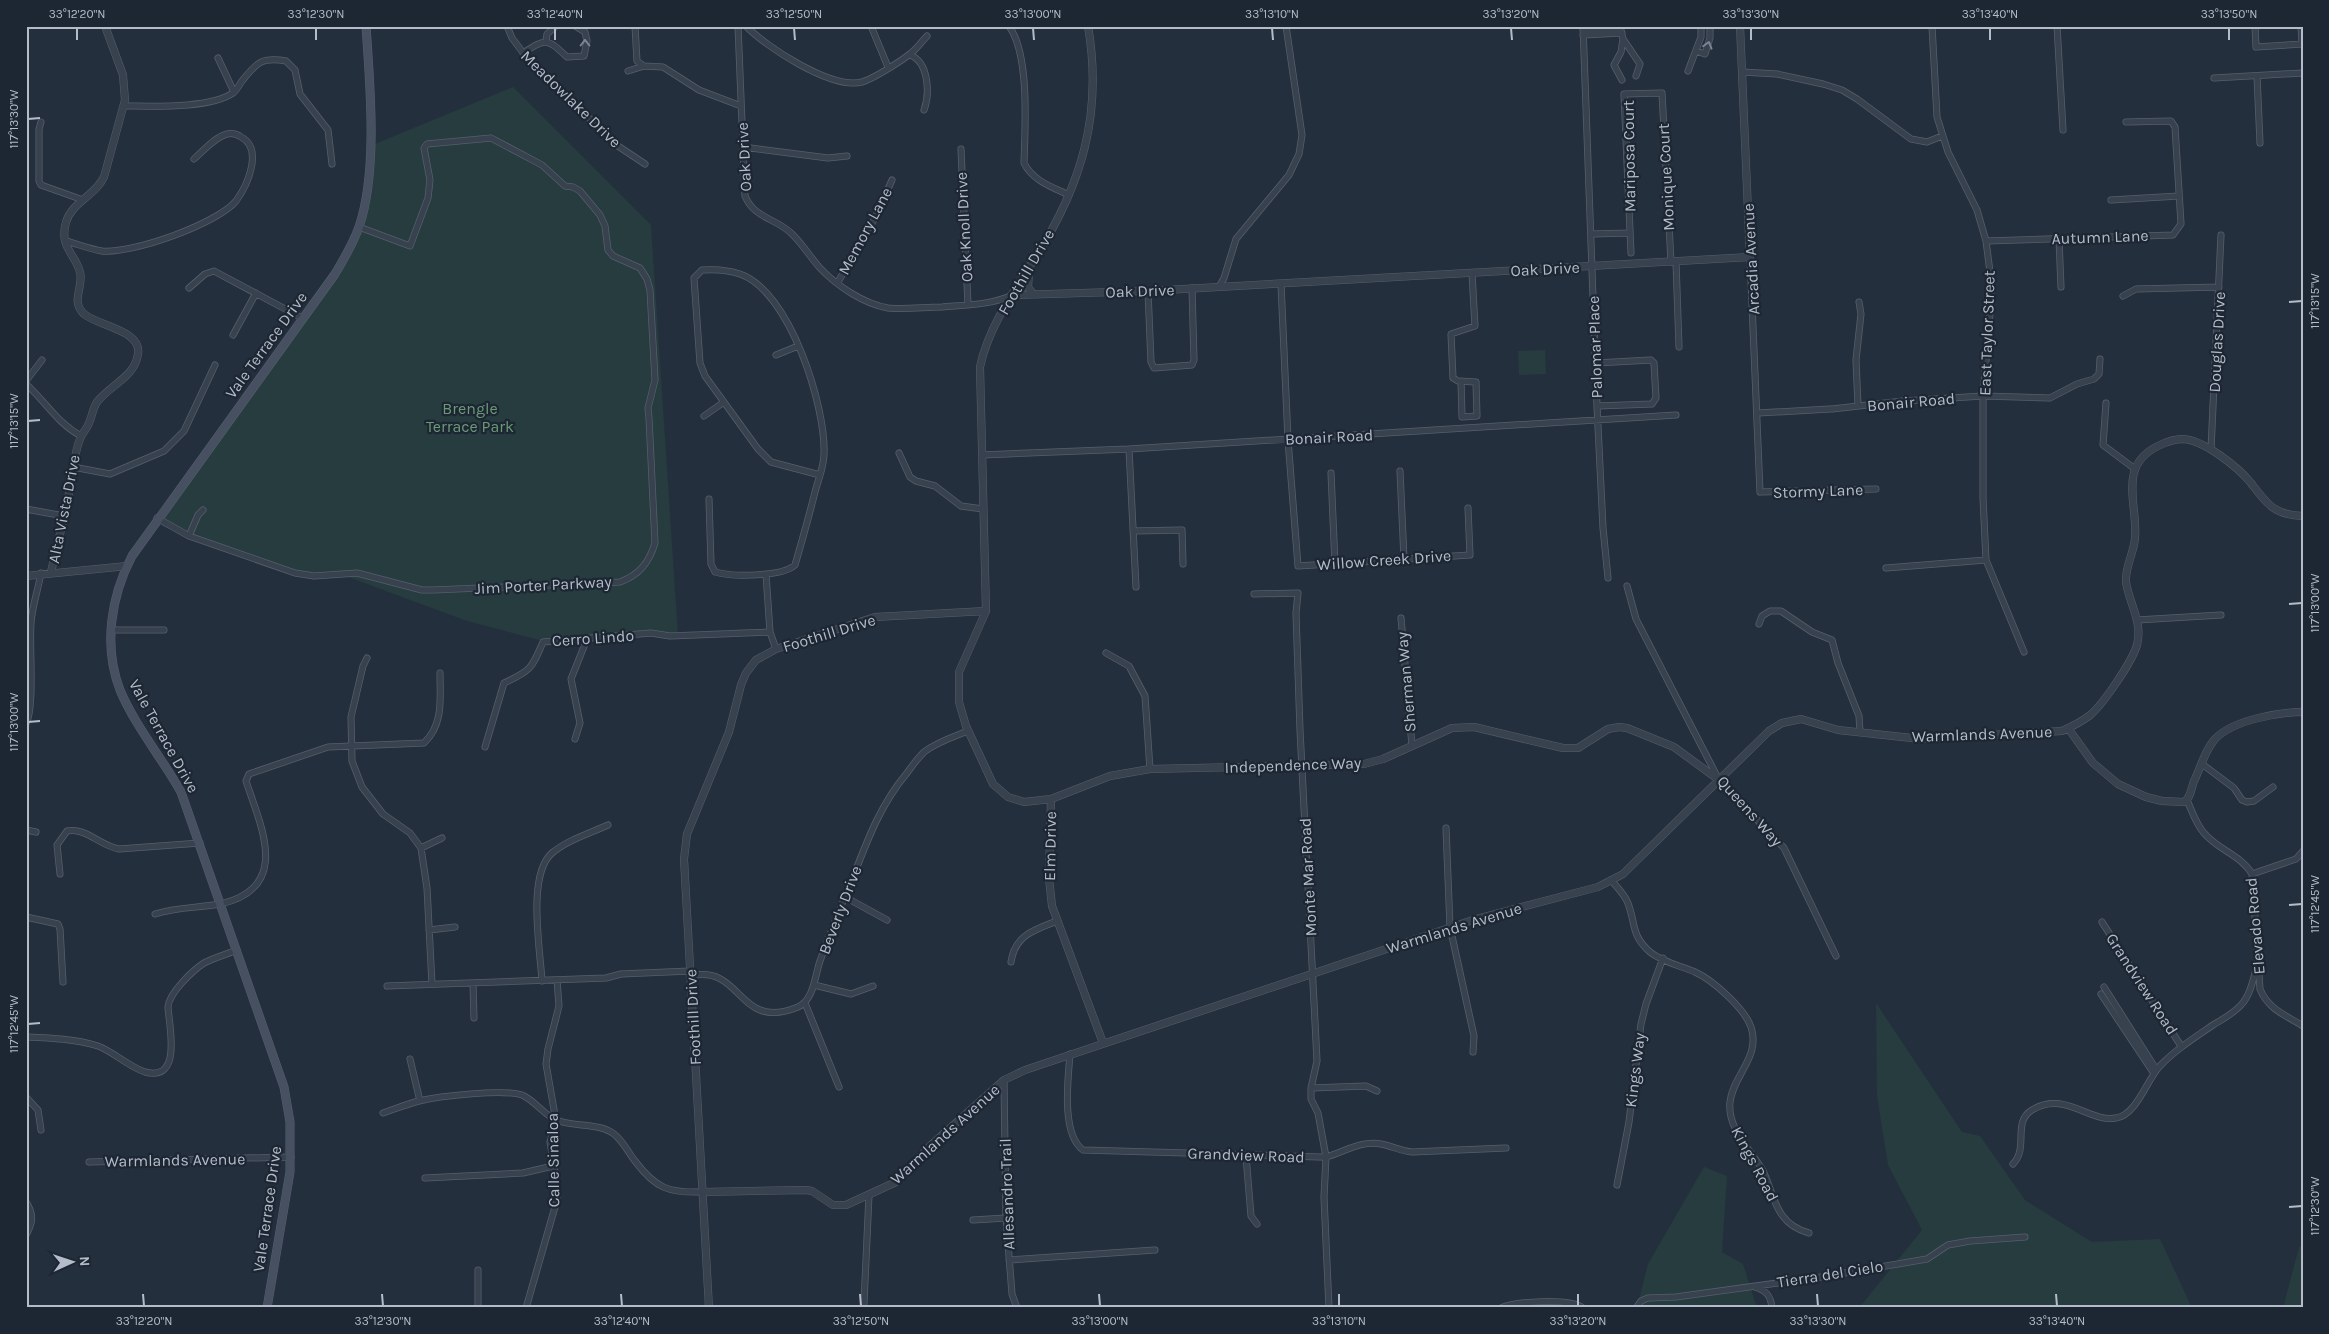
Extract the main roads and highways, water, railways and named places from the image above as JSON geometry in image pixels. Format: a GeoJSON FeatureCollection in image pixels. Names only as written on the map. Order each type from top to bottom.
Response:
{"type":"FeatureCollection","features":[{"type":"Feature","properties":{"kind":"main road","name":"Vale Terrace Drive"},"geometry":{"type":"LineString","coordinates":[[267,1308],[291,1157],[290,1122],[284,1087],[181,792],[167,766],[133,715],[120,690],[113,656],[111,630],[116,596],[127,566],[157,518],[193,472],[335,274],[348,253],[359,227],[368,186],[370,146],[371,95],[366,26]]}},
{"type":"Feature","properties":{"kind":"park label","name":"Brengle Terrace Park"},"geometry":{"type":"Point","coordinates":[470,417]}}]}
